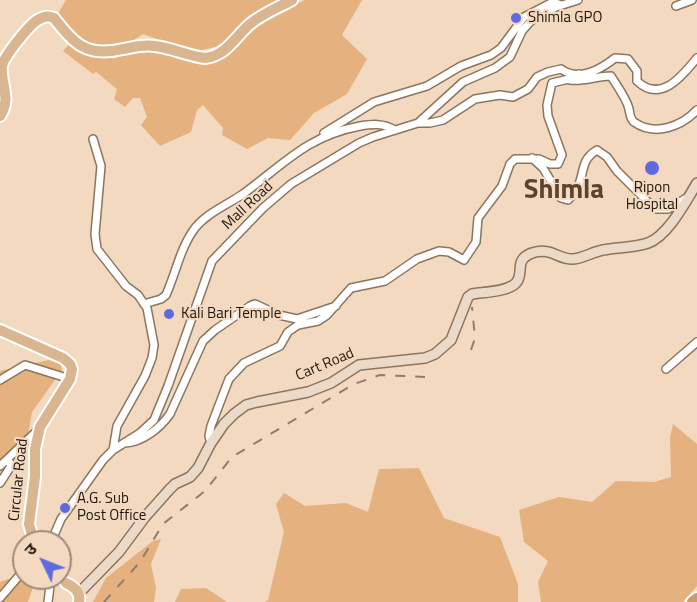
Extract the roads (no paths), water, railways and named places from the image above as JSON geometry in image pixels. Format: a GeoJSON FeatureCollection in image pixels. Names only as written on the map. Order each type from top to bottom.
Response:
{"type":"FeatureCollection","features":[{"type":"Feature","properties":{"kind":"highway"},"geometry":{"type":"LineString","coordinates":[[692,602],[697,598]]}},
{"type":"Feature","properties":{"kind":"main road"},"geometry":{"type":"LineString","coordinates":[[0,116],[6,99],[1,69],[3,61],[36,21],[45,17],[54,18],[81,48],[115,51],[135,46],[156,46],[205,58],[225,51],[250,24],[292,0]]}},
{"type":"Feature","properties":{"kind":"main road","name":"Cart Road"},"geometry":{"type":"LineString","coordinates":[[79,597],[169,490],[175,484],[190,477],[198,468],[211,442],[224,424],[246,405],[275,397],[308,392],[330,383],[359,365],[425,358],[435,354],[451,340],[468,297],[472,294],[507,288],[515,284],[519,278],[520,264],[528,255],[545,251],[567,259],[575,259],[602,250],[646,243],[661,235],[697,183]]}},
{"type":"Feature","properties":{"kind":"main road"},"geometry":{"type":"LineString","coordinates":[[0,330],[63,358],[72,369],[70,379]]}},
{"type":"Feature","properties":{"kind":"main road","name":"Circular Road"},"geometry":{"type":"LineString","coordinates":[[31,530],[29,524],[35,449],[40,427],[70,379]]}},
{"type":"Feature","properties":{"kind":"street","name":"Mall Road"},"geometry":{"type":"LineString","coordinates":[[56,530],[71,502],[112,450],[140,433],[154,420],[214,257],[263,208],[291,184],[373,137],[418,123],[464,82],[501,64],[510,57],[526,25],[561,5],[578,0]]}},
{"type":"Feature","properties":{"kind":"street"},"geometry":{"type":"LineString","coordinates":[[676,6],[692,0]]}},
{"type":"Feature","properties":{"kind":"street"},"geometry":{"type":"LineString","coordinates":[[144,304],[166,295],[186,244],[204,219],[255,185],[283,161],[374,102],[427,86],[461,66],[491,55],[501,48],[524,17],[553,2],[561,5]]}},
{"type":"Feature","properties":{"kind":"street"},"geometry":{"type":"LineString","coordinates":[[418,123],[443,120],[475,99],[494,95],[513,97],[528,89],[537,77],[548,72],[561,69],[565,72],[585,74],[601,68],[615,58],[628,59],[637,71],[637,81],[642,86],[668,88],[697,58]]}},
{"type":"Feature","properties":{"kind":"street"},"geometry":{"type":"LineString","coordinates":[[211,442],[209,436],[211,426],[229,379],[244,363],[280,346],[288,332],[298,325],[318,321],[337,306],[351,288],[385,281],[417,258],[439,251],[448,252],[464,260],[476,242],[478,218],[502,186],[510,164],[515,159],[532,158],[558,164],[562,155],[550,125],[547,105],[552,83],[567,80],[579,74]]}},
{"type":"Feature","properties":{"kind":"street"},"geometry":{"type":"LineString","coordinates":[[567,80],[578,81],[611,76],[629,106],[634,122],[658,130],[672,127],[690,117],[697,110]]}},
{"type":"Feature","properties":{"kind":"street"},"geometry":{"type":"LineString","coordinates":[[315,140],[341,129],[363,126],[381,124],[395,130]]}},
{"type":"Feature","properties":{"kind":"street"},"geometry":{"type":"LineString","coordinates":[[93,139],[101,166],[95,234],[97,249],[126,286],[138,295],[144,304],[153,336],[152,358],[145,376],[117,426],[112,450]]}},
{"type":"Feature","properties":{"kind":"street"},"geometry":{"type":"LineString","coordinates":[[532,158],[543,168],[561,198],[568,200],[576,191],[584,162],[597,150],[607,157],[617,171],[655,208],[668,209],[689,196]]}},
{"type":"Feature","properties":{"kind":"street"},"geometry":{"type":"LineString","coordinates":[[123,443],[141,438],[164,422],[170,414],[203,341],[250,306],[255,304],[279,315],[297,319],[337,306]]}},
{"type":"Feature","properties":{"kind":"street"},"geometry":{"type":"LineString","coordinates":[[666,369],[697,342]]}},
{"type":"Feature","properties":{"kind":"street"},"geometry":{"type":"LineString","coordinates":[[0,380],[24,365],[70,379]]}},
{"type":"Feature","properties":{"kind":"street"},"geometry":{"type":"LineString","coordinates":[[3,464],[40,427]]}},
{"type":"Feature","properties":{"kind":"street"},"geometry":{"type":"LineString","coordinates":[[0,483],[11,466],[10,463],[3,464]]}},
{"type":"Feature","properties":{"kind":"street"},"geometry":{"type":"LineString","coordinates":[[0,598],[12,584]]}},
{"type":"Feature","properties":{"kind":"railway"},"geometry":{"type":"LineString","coordinates":[[471,350],[475,338],[472,307]]}},
{"type":"Feature","properties":{"kind":"railway"},"geometry":{"type":"LineString","coordinates":[[104,602],[140,562],[163,524],[205,491],[232,457],[354,384],[380,375],[425,377]]}},
{"type":"Feature","properties":{"kind":"place","name":"Shimla GPO"},"geometry":{"type":"Point","coordinates":[516,18]}},
{"type":"Feature","properties":{"kind":"place","name":"Ripon Hospital"},"geometry":{"type":"Point","coordinates":[652,168]}},
{"type":"Feature","properties":{"kind":"place","name":"Kali Bari Temple"},"geometry":{"type":"Point","coordinates":[169,314]}},
{"type":"Feature","properties":{"kind":"place","name":"A.G. Sub Post Office"},"geometry":{"type":"Point","coordinates":[65,508]}},
{"type":"Feature","properties":{"kind":"district","name":"Shimla"},"geometry":{"type":"Point","coordinates":[564,191]}}]}
